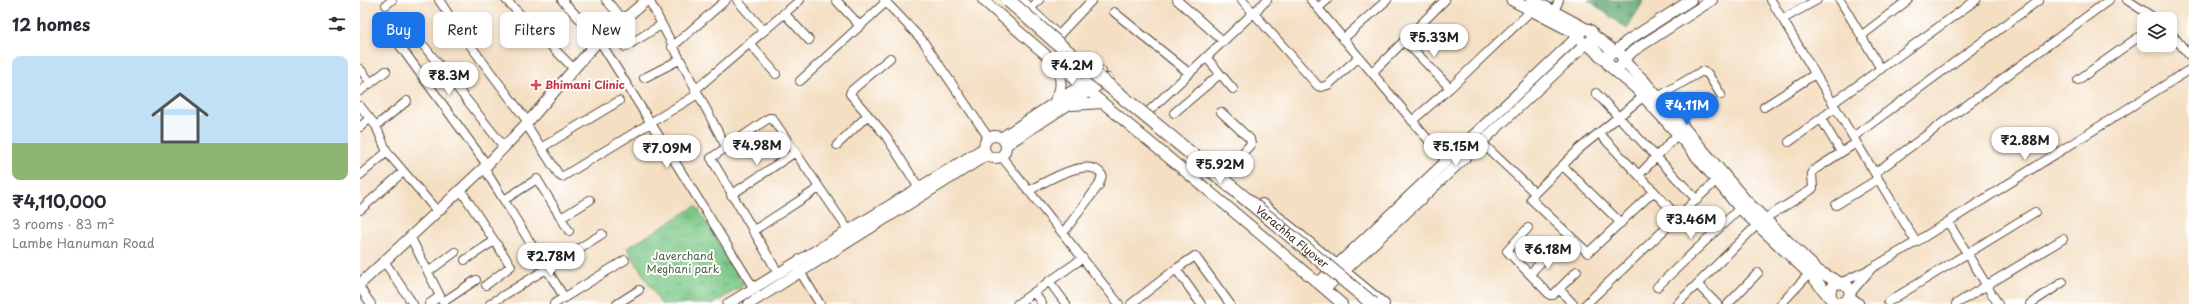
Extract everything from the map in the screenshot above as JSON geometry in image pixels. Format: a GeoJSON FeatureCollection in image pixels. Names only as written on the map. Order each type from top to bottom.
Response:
{"type":"FeatureCollection","features":[{"type":"Feature","properties":{"kind":"main road","name":"Varachha Flyover"},"geometry":{"type":"LineString","coordinates":[[998,0],[1092,84],[1362,304]]}},
{"type":"Feature","properties":{"kind":"main road","name":"Varachha Flyover"},"geometry":{"type":"LineString","coordinates":[[1008,0],[1056,42],[1373,304]]}},
{"type":"Feature","properties":{"kind":"main road"},"geometry":{"type":"LineString","coordinates":[[1512,0],[1534,5],[1554,12],[1586,36],[1610,65],[1644,96],[1720,178]]}},
{"type":"Feature","properties":{"kind":"main road"},"geometry":{"type":"LineString","coordinates":[[1534,5],[1586,36],[1615,52],[1620,53],[1623,61],[1658,97],[1720,178],[1743,205],[1837,302],[1845,302],[1853,299],[1847,286],[1818,271],[1760,222]]}},
{"type":"Feature","properties":{"kind":"main road"},"geometry":{"type":"LineString","coordinates":[[1610,65],[1608,55],[1615,52]]}},
{"type":"Feature","properties":{"kind":"main road"},"geometry":{"type":"LineString","coordinates":[[1610,65],[1619,67],[1623,61]]}},
{"type":"Feature","properties":{"kind":"main road"},"geometry":{"type":"LineString","coordinates":[[1837,302],[1831,288],[1840,283]]}},
{"type":"Feature","properties":{"kind":"street"},"geometry":{"type":"LineString","coordinates":[[439,0],[458,30],[527,123],[541,148],[559,175],[562,177],[652,123],[697,92],[749,43],[800,0]]}},
{"type":"Feature","properties":{"kind":"street"},"geometry":{"type":"LineString","coordinates":[[506,0],[573,68]]}},
{"type":"Feature","properties":{"kind":"street"},"geometry":{"type":"LineString","coordinates":[[562,0],[577,16]]}},
{"type":"Feature","properties":{"kind":"street"},"geometry":{"type":"LineString","coordinates":[[606,0],[617,12]]}},
{"type":"Feature","properties":{"kind":"street"},"geometry":{"type":"LineString","coordinates":[[632,12],[648,0],[726,147]]}},
{"type":"Feature","properties":{"kind":"street"},"geometry":{"type":"LineString","coordinates":[[672,47],[726,0]]}},
{"type":"Feature","properties":{"kind":"street"},"geometry":{"type":"LineString","coordinates":[[737,0],[764,31]]}},
{"type":"Feature","properties":{"kind":"street"},"geometry":{"type":"LineString","coordinates":[[836,0],[860,26]]}},
{"type":"Feature","properties":{"kind":"street"},"geometry":{"type":"LineString","coordinates":[[983,0],[1055,64],[1229,206],[1342,304]]}},
{"type":"Feature","properties":{"kind":"street"},"geometry":{"type":"LineString","coordinates":[[1020,0],[1058,36],[1104,76],[1341,267],[1384,304]]}},
{"type":"Feature","properties":{"kind":"street"},"geometry":{"type":"LineString","coordinates":[[1030,9],[1039,0]]}},
{"type":"Feature","properties":{"kind":"street"},"geometry":{"type":"LineString","coordinates":[[1058,36],[1092,0]]}},
{"type":"Feature","properties":{"kind":"street"},"geometry":{"type":"LineString","coordinates":[[1177,0],[1223,41]]}},
{"type":"Feature","properties":{"kind":"street"},"geometry":{"type":"LineString","coordinates":[[1242,0],[1318,86],[1321,87],[1328,85],[1359,57]]}},
{"type":"Feature","properties":{"kind":"street"},"geometry":{"type":"LineString","coordinates":[[1148,112],[1267,0]]}},
{"type":"Feature","properties":{"kind":"street"},"geometry":{"type":"LineString","coordinates":[[1311,0],[1446,161]]}},
{"type":"Feature","properties":{"kind":"street"},"geometry":{"type":"LineString","coordinates":[[1318,8],[1327,0]]}},
{"type":"Feature","properties":{"kind":"street"},"geometry":{"type":"LineString","coordinates":[[1343,39],[1387,0]]}},
{"type":"Feature","properties":{"kind":"street"},"geometry":{"type":"LineString","coordinates":[[1372,73],[1445,0]]}},
{"type":"Feature","properties":{"kind":"street"},"geometry":{"type":"LineString","coordinates":[[1554,12],[1559,0]]}},
{"type":"Feature","properties":{"kind":"street"},"geometry":{"type":"LineString","coordinates":[[1615,52],[1627,41],[1691,0]]}},
{"type":"Feature","properties":{"kind":"street"},"geometry":{"type":"LineString","coordinates":[[1623,61],[1633,51],[1712,0]]}},
{"type":"Feature","properties":{"kind":"street"},"geometry":{"type":"LineString","coordinates":[[1771,0],[1916,242]]}},
{"type":"Feature","properties":{"kind":"street"},"geometry":{"type":"LineString","coordinates":[[1783,19],[1817,0]]}},
{"type":"Feature","properties":{"kind":"street"},"geometry":{"type":"LineString","coordinates":[[1840,0],[1881,69]]}},
{"type":"Feature","properties":{"kind":"street"},"geometry":{"type":"LineString","coordinates":[[1861,36],[1908,0]]}},
{"type":"Feature","properties":{"kind":"street"},"geometry":{"type":"LineString","coordinates":[[1789,142],[1820,119],[1881,69],[1976,0]]}},
{"type":"Feature","properties":{"kind":"street"},"geometry":{"type":"LineString","coordinates":[[1677,304],[1760,222],[1811,190],[1813,188],[1812,174],[1814,170],[1842,152],[1854,140],[2039,0]]}},
{"type":"Feature","properties":{"kind":"street"},"geometry":{"type":"LineString","coordinates":[[1836,205],[2109,0]]}},
{"type":"Feature","properties":{"kind":"street"},"geometry":{"type":"LineString","coordinates":[[2127,0],[2145,12]]}},
{"type":"Feature","properties":{"kind":"street"},"geometry":{"type":"LineString","coordinates":[[749,304],[800,273],[985,151],[988,137],[923,41],[885,1],[800,81]]}},
{"type":"Feature","properties":{"kind":"street"},"geometry":{"type":"LineString","coordinates":[[1412,121],[1450,88],[1534,5]]}},
{"type":"Feature","properties":{"kind":"street"},"geometry":{"type":"LineString","coordinates":[[1114,12],[1189,73]]}},
{"type":"Feature","properties":{"kind":"street"},"geometry":{"type":"LineString","coordinates":[[784,13],[809,40]]}},
{"type":"Feature","properties":{"kind":"street"},"geometry":{"type":"LineString","coordinates":[[635,41],[661,25]]}},
{"type":"Feature","properties":{"kind":"street"},"geometry":{"type":"LineString","coordinates":[[1341,267],[1482,143],[1586,36]]}},
{"type":"Feature","properties":{"kind":"street"},"geometry":{"type":"LineString","coordinates":[[1322,286],[1446,161],[1586,36]]}},
{"type":"Feature","properties":{"kind":"street"},"geometry":{"type":"LineString","coordinates":[[2078,80],[2137,38]]}},
{"type":"Feature","properties":{"kind":"street"},"geometry":{"type":"LineString","coordinates":[[2177,40],[2189,55]]}},
{"type":"Feature","properties":{"kind":"street"},"geometry":{"type":"LineString","coordinates":[[1404,41],[1450,88]]}},
{"type":"Feature","properties":{"kind":"street"},"geometry":{"type":"LineString","coordinates":[[749,43],[776,74]]}},
{"type":"Feature","properties":{"kind":"street"},"geometry":{"type":"LineString","coordinates":[[425,47],[504,147]]}},
{"type":"Feature","properties":{"kind":"street"},"geometry":{"type":"LineString","coordinates":[[401,48],[485,166],[564,298]]}},
{"type":"Feature","properties":{"kind":"street"},"geometry":{"type":"LineString","coordinates":[[360,284],[504,147],[527,123],[592,48]]}},
{"type":"Feature","properties":{"kind":"street"},"geometry":{"type":"LineString","coordinates":[[604,48],[652,123],[697,200],[753,287]]}},
{"type":"Feature","properties":{"kind":"street"},"geometry":{"type":"LineString","coordinates":[[890,58],[850,92],[886,136],[919,188]]}},
{"type":"Feature","properties":{"kind":"street"},"geometry":{"type":"LineString","coordinates":[[1206,58],[1234,89]]}},
{"type":"Feature","properties":{"kind":"street"},"geometry":{"type":"LineString","coordinates":[[644,78],[679,60]]}},
{"type":"Feature","properties":{"kind":"street"},"geometry":{"type":"LineString","coordinates":[[1052,105],[1058,97],[1061,84],[1055,64]]}},
{"type":"Feature","properties":{"kind":"street"},"geometry":{"type":"LineString","coordinates":[[360,69],[371,83]]}},
{"type":"Feature","properties":{"kind":"street"},"geometry":{"type":"LineString","coordinates":[[1658,97],[1702,70],[1708,74],[1721,95]]}},
{"type":"Feature","properties":{"kind":"street"},"geometry":{"type":"LineString","coordinates":[[1840,283],[1872,268],[1916,242],[2189,70]]}},
{"type":"Feature","properties":{"kind":"street"},"geometry":{"type":"LineString","coordinates":[[360,91],[386,71]]}},
{"type":"Feature","properties":{"kind":"street"},"geometry":{"type":"LineString","coordinates":[[1174,113],[1220,74]]}},
{"type":"Feature","properties":{"kind":"street"},"geometry":{"type":"LineString","coordinates":[[1764,107],[1815,74]]}},
{"type":"Feature","properties":{"kind":"street"},"geometry":{"type":"LineString","coordinates":[[1004,142],[1052,105],[1085,89],[1104,76]]}},
{"type":"Feature","properties":{"kind":"street"},"geometry":{"type":"LineString","coordinates":[[1004,142],[1069,105],[1085,89]]}},
{"type":"Feature","properties":{"kind":"street"},"geometry":{"type":"LineString","coordinates":[[1596,93],[1697,200]]}},
{"type":"Feature","properties":{"kind":"street"},"geometry":{"type":"LineString","coordinates":[[1644,96],[1562,166],[1532,196],[1533,201],[1586,252],[1590,252],[1654,191]]}},
{"type":"Feature","properties":{"kind":"street"},"geometry":{"type":"LineString","coordinates":[[376,126],[408,101]]}},
{"type":"Feature","properties":{"kind":"street"},"geometry":{"type":"LineString","coordinates":[[541,148],[619,101]]}},
{"type":"Feature","properties":{"kind":"street"},"geometry":{"type":"LineString","coordinates":[[1069,105],[1102,103]]}},
{"type":"Feature","properties":{"kind":"street"},"geometry":{"type":"LineString","coordinates":[[360,106],[376,126],[387,152],[437,211]]}},
{"type":"Feature","properties":{"kind":"street"},"geometry":{"type":"LineString","coordinates":[[1221,112],[1250,139],[1252,144],[1224,173]]}},
{"type":"Feature","properties":{"kind":"street"},"geometry":{"type":"LineString","coordinates":[[837,145],[868,115]]}},
{"type":"Feature","properties":{"kind":"street"},"geometry":{"type":"LineString","coordinates":[[778,273],[711,158],[771,118],[849,231]]}},
{"type":"Feature","properties":{"kind":"street"},"geometry":{"type":"LineString","coordinates":[[360,127],[369,119]]}},
{"type":"Feature","properties":{"kind":"street"},"geometry":{"type":"LineString","coordinates":[[1820,119],[1842,152]]}},
{"type":"Feature","properties":{"kind":"street"},"geometry":{"type":"LineString","coordinates":[[1599,133],[1678,217]]}},
{"type":"Feature","properties":{"kind":"street"},"geometry":{"type":"LineString","coordinates":[[1639,175],[1678,134]]}},
{"type":"Feature","properties":{"kind":"street"},"geometry":{"type":"LineString","coordinates":[[985,151],[994,158],[1001,156],[1005,151],[1004,142],[995,135],[988,137]]}},
{"type":"Feature","properties":{"kind":"street"},"geometry":{"type":"LineString","coordinates":[[1482,143],[1535,193]]}},
{"type":"Feature","properties":{"kind":"street"},"geometry":{"type":"LineString","coordinates":[[728,304],[753,287],[919,188],[985,151]]}},
{"type":"Feature","properties":{"kind":"street"},"geometry":{"type":"LineString","coordinates":[[360,175],[387,152]]}},
{"type":"Feature","properties":{"kind":"street"},"geometry":{"type":"LineString","coordinates":[[732,195],[794,153]]}},
{"type":"Feature","properties":{"kind":"street"},"geometry":{"type":"LineString","coordinates":[[1001,156],[1119,304]]}},
{"type":"Feature","properties":{"kind":"street"},"geometry":{"type":"LineString","coordinates":[[1562,166],[1621,223]]}},
{"type":"Feature","properties":{"kind":"street"},"geometry":{"type":"LineString","coordinates":[[1028,191],[1069,171],[1093,167],[1098,169],[1102,175],[1099,185],[1063,233]]}},
{"type":"Feature","properties":{"kind":"street"},"geometry":{"type":"LineString","coordinates":[[360,210],[404,172]]}},
{"type":"Feature","properties":{"kind":"street"},"geometry":{"type":"LineString","coordinates":[[1586,304],[1720,178]]}},
{"type":"Feature","properties":{"kind":"street"},"geometry":{"type":"LineString","coordinates":[[504,200],[538,179],[568,231]]}},
{"type":"Feature","properties":{"kind":"street"},"geometry":{"type":"LineString","coordinates":[[753,231],[818,188]]}},
{"type":"Feature","properties":{"kind":"street"},"geometry":{"type":"LineString","coordinates":[[460,189],[511,268],[486,285]]}},
{"type":"Feature","properties":{"kind":"street"},"geometry":{"type":"LineString","coordinates":[[561,218],[590,200]]}},
{"type":"Feature","properties":{"kind":"street"},"geometry":{"type":"LineString","coordinates":[[1657,287],[1743,205]]}},
{"type":"Feature","properties":{"kind":"street"},"geometry":{"type":"LineString","coordinates":[[1888,302],[2035,212]]}},
{"type":"Feature","properties":{"kind":"street"},"geometry":{"type":"LineString","coordinates":[[1948,222],[1998,304]]}},
{"type":"Feature","properties":{"kind":"street"},"geometry":{"type":"LineString","coordinates":[[1528,228],[1507,251],[1551,296],[1577,271]]}},
{"type":"Feature","properties":{"kind":"street"},"geometry":{"type":"LineString","coordinates":[[490,304],[602,234]]}},
{"type":"Feature","properties":{"kind":"street"},"geometry":{"type":"LineString","coordinates":[[410,236],[442,301]]}},
{"type":"Feature","properties":{"kind":"street"},"geometry":{"type":"LineString","coordinates":[[1956,304],[2063,239]]}},
{"type":"Feature","properties":{"kind":"street"},"geometry":{"type":"LineString","coordinates":[[465,260],[494,241]]}},
{"type":"Feature","properties":{"kind":"street"},"geometry":{"type":"LineString","coordinates":[[1530,274],[1551,251]]}},
{"type":"Feature","properties":{"kind":"street"},"geometry":{"type":"LineString","coordinates":[[428,272],[455,252]]}},
{"type":"Feature","properties":{"kind":"street"},"geometry":{"type":"LineString","coordinates":[[1130,304],[1195,256],[1230,304]]}},
{"type":"Feature","properties":{"kind":"street"},"geometry":{"type":"LineString","coordinates":[[1017,304],[1083,258]]}},
{"type":"Feature","properties":{"kind":"street"},"geometry":{"type":"LineString","coordinates":[[554,304],[625,260]]}},
{"type":"Feature","properties":{"kind":"street"},"geometry":{"type":"LineString","coordinates":[[384,261],[413,304]]}},
{"type":"Feature","properties":{"kind":"street"},"geometry":{"type":"LineString","coordinates":[[794,263],[820,304]]}},
{"type":"Feature","properties":{"kind":"street"},"geometry":{"type":"LineString","coordinates":[[1853,299],[1872,268]]}},
{"type":"Feature","properties":{"kind":"street"},"geometry":{"type":"LineString","coordinates":[[1176,269],[1201,304]]}},
{"type":"Feature","properties":{"kind":"street"},"geometry":{"type":"LineString","coordinates":[[1728,304],[1758,273]]}},
{"type":"Feature","properties":{"kind":"street"},"geometry":{"type":"LineString","coordinates":[[1781,304],[1809,274]]}},
{"type":"Feature","properties":{"kind":"street"},"geometry":{"type":"LineString","coordinates":[[429,304],[442,301],[476,280]]}},
{"type":"Feature","properties":{"kind":"street"},"geometry":{"type":"LineString","coordinates":[[1049,281],[1066,304]]}},
{"type":"Feature","properties":{"kind":"street"},"geometry":{"type":"LineString","coordinates":[[2030,304],[2063,282]]}},
{"type":"Feature","properties":{"kind":"street"},"geometry":{"type":"LineString","coordinates":[[1697,284],[1717,304]]}},
{"type":"Feature","properties":{"kind":"street"},"geometry":{"type":"LineString","coordinates":[[360,288],[371,304]]}},
{"type":"Feature","properties":{"kind":"street"},"geometry":{"type":"LineString","coordinates":[[1559,289],[1573,304]]}},
{"type":"Feature","properties":{"kind":"street"},"geometry":{"type":"LineString","coordinates":[[617,304],[639,290]]}},
{"type":"Feature","properties":{"kind":"street"},"geometry":{"type":"LineString","coordinates":[[1034,292],[1042,304]]}},
{"type":"Feature","properties":{"kind":"green space"},"geometry":{"type":"Polygon","coordinates":[[[1588,0],[1644,0],[1627,29],[1588,0]]]}},
{"type":"Feature","properties":{"kind":"green space","name":"Javerchand Meghani park"},"geometry":{"type":"Polygon","coordinates":[[[696,206],[744,285],[713,304],[661,304],[627,248],[696,206]]]}},
{"type":"Feature","properties":{"kind":"place","name":"Bhimani Clinic"},"geometry":{"type":"Point","coordinates":[536,85]}}]}
